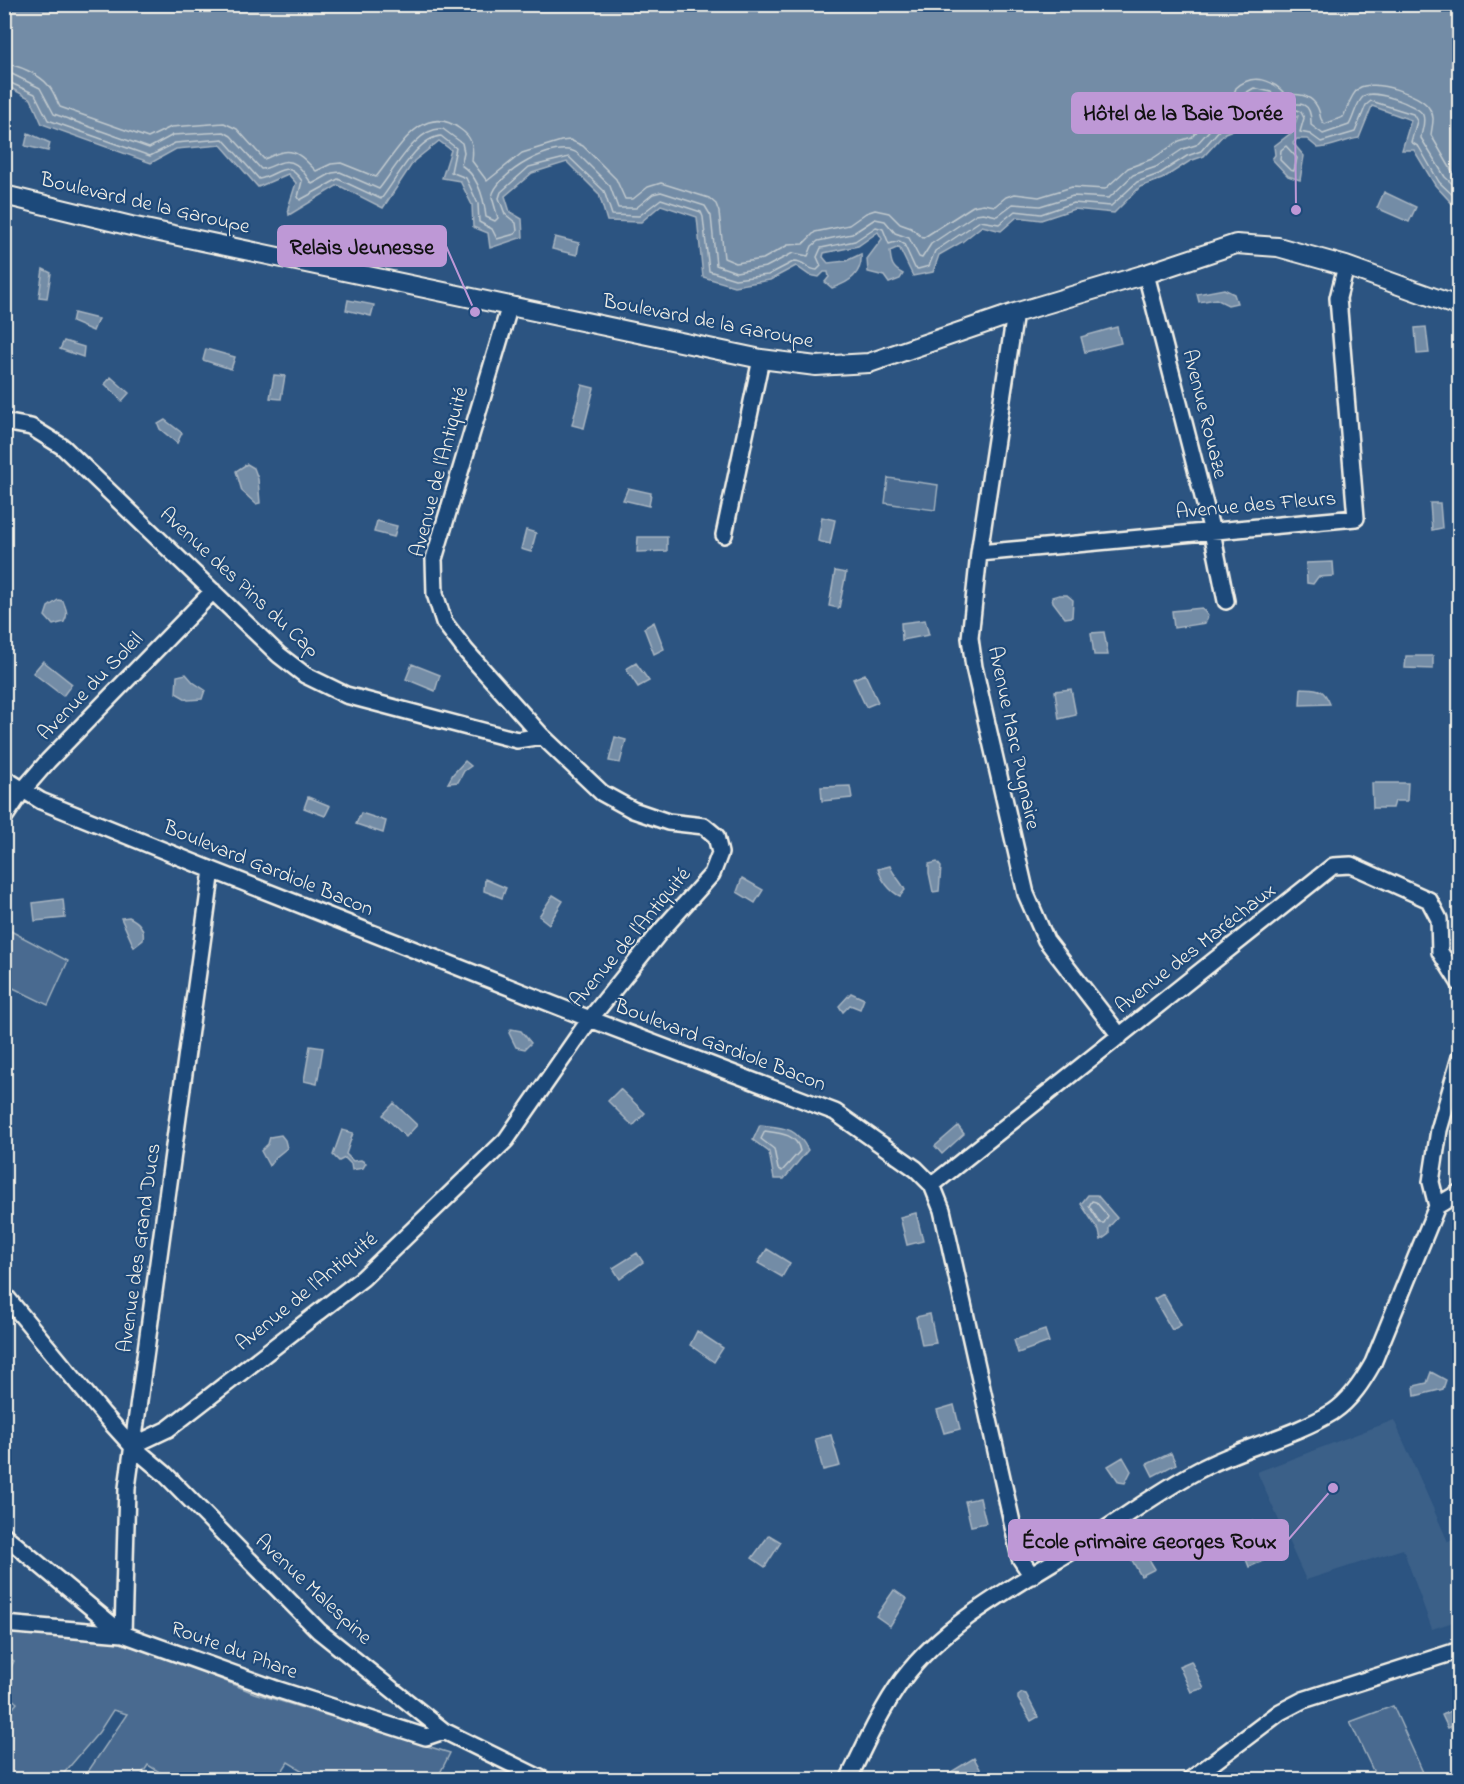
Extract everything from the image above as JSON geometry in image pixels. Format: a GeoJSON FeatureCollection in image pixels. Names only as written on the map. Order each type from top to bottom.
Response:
{"type":"FeatureCollection","features":[{"type":"Feature","properties":{"kind":"street","name":"Boulevard de la Garoupe"},"geometry":{"type":"LineString","coordinates":[[4,195],[131,226],[761,359],[816,366],[869,363],[1015,313],[1146,274],[1236,244],[1278,247],[1346,266],[1460,307]]}},
{"type":"Feature","properties":{"kind":"street","name":"Avenue des Fleurs"},"geometry":{"type":"LineString","coordinates":[[979,553],[1356,518],[1338,298],[1346,266]]}},
{"type":"Feature","properties":{"kind":"street","name":"Avenue Rouaze"},"geometry":{"type":"LineString","coordinates":[[1146,274],[1212,532],[1227,601]]}},
{"type":"Feature","properties":{"kind":"street","name":"Avenue de l'Antiquité"},"geometry":{"type":"LineString","coordinates":[[132,1446],[168,1429],[363,1278],[506,1140],[590,1019],[660,932],[712,874],[720,853],[716,836],[704,826],[668,822],[633,810],[602,793],[542,736],[466,651],[444,622],[435,594],[434,560],[510,305]]}},
{"type":"Feature","properties":{"kind":"street","name":"Avenue Marc Pugnaire"},"geometry":{"type":"LineString","coordinates":[[1015,313],[979,553],[970,638],[974,667],[1026,894],[1046,940],[1120,1036]]}},
{"type":"Feature","properties":{"kind":"street"},"geometry":{"type":"LineString","coordinates":[[724,535],[761,359]]}},
{"type":"Feature","properties":{"kind":"street","name":"Avenue des Pins du Cap"},"geometry":{"type":"LineString","coordinates":[[4,422],[31,428],[63,447],[279,655],[305,675],[346,695],[517,740],[542,736]]}},
{"type":"Feature","properties":{"kind":"street","name":"Avenue du Soleil"},"geometry":{"type":"LineString","coordinates":[[4,818],[22,790],[48,761],[213,591]]}},
{"type":"Feature","properties":{"kind":"street","name":"Boulevard Gardiole Bacon"},"geometry":{"type":"LineString","coordinates":[[4,778],[41,801],[212,870],[590,1019],[835,1112],[916,1169],[932,1185],[942,1210],[1020,1558],[1032,1576]]}},
{"type":"Feature","properties":{"kind":"street","name":"Avenue des Maréchaux"},"geometry":{"type":"LineString","coordinates":[[932,1185],[1334,867],[1351,865],[1429,900],[1439,919],[1440,952],[1460,984]]}},
{"type":"Feature","properties":{"kind":"street","name":"Avenue des Grand Ducs"},"geometry":{"type":"LineString","coordinates":[[123,1634],[127,1488],[212,870]]}},
{"type":"Feature","properties":{"kind":"street"},"geometry":{"type":"LineString","coordinates":[[848,1779],[902,1680],[934,1644],[978,1609],[1200,1470],[1310,1423],[1334,1411],[1351,1396],[1366,1377],[1373,1363],[1437,1206],[1431,1182],[1439,1130],[1460,1057]]}},
{"type":"Feature","properties":{"kind":"street"},"geometry":{"type":"LineString","coordinates":[[1437,1206],[1460,1192]]}},
{"type":"Feature","properties":{"kind":"street","name":"Avenue Malespine"},"geometry":{"type":"LineString","coordinates":[[4,1294],[132,1446],[165,1474],[319,1631],[444,1731],[544,1779]]}},
{"type":"Feature","properties":{"kind":"street"},"geometry":{"type":"LineString","coordinates":[[4,1535],[123,1634]]}},
{"type":"Feature","properties":{"kind":"street","name":"Route du Phare"},"geometry":{"type":"LineString","coordinates":[[4,1624],[123,1634],[276,1689],[426,1737],[444,1731]]}},
{"type":"Feature","properties":{"kind":"street"},"geometry":{"type":"LineString","coordinates":[[1190,1779],[1255,1729],[1303,1700],[1460,1650]]}},
{"type":"Feature","properties":{"kind":"shaded area"},"geometry":{"type":"Polygon","coordinates":[[[888,478],[938,485],[935,510],[885,503],[888,478]]]}},
{"type":"Feature","properties":{"kind":"shaded area"},"geometry":{"type":"Polygon","coordinates":[[[5,928],[68,961],[48,1005],[5,984],[5,928]]]}},
{"type":"Feature","properties":{"kind":"shaded area"},"geometry":{"type":"Polygon","coordinates":[[[1394,1420],[1448,1542],[1459,1538],[1459,1620],[1432,1629],[1403,1549],[1306,1580],[1257,1472],[1394,1420]]]}},
{"type":"Feature","properties":{"kind":"shaded area"},"geometry":{"type":"Polygon","coordinates":[[[5,1623],[121,1638],[254,1693],[450,1753],[437,1779],[316,1779],[288,1762],[277,1779],[171,1779],[148,1765],[139,1779],[83,1779],[127,1714],[113,1710],[99,1732],[59,1779],[5,1779],[4,1712],[8,1714],[17,1703],[10,1697],[10,1669],[14,1661],[5,1655],[5,1623]]]}},
{"type":"Feature","properties":{"kind":"shaded area"},"geometry":{"type":"Polygon","coordinates":[[[1393,1706],[1426,1779],[1377,1779],[1350,1722],[1393,1706]]]}},
{"type":"Feature","properties":{"kind":"water"},"geometry":{"type":"Polygon","coordinates":[[[4,5],[1459,5],[1459,211],[1435,185],[1414,150],[1402,150],[1411,120],[1372,106],[1359,138],[1318,148],[1307,139],[1297,139],[1293,143],[1304,156],[1300,180],[1288,176],[1272,159],[1275,155],[1274,146],[1291,133],[1298,116],[1260,125],[1264,103],[1254,102],[1250,123],[1225,133],[1204,156],[1190,161],[1162,179],[1140,187],[1114,213],[1074,209],[1041,220],[1017,217],[1001,231],[982,226],[962,242],[939,255],[933,272],[913,276],[899,247],[890,251],[891,259],[896,270],[903,274],[900,279],[889,283],[884,276],[868,272],[867,259],[882,239],[878,232],[858,246],[824,253],[823,257],[828,263],[846,261],[861,254],[860,267],[854,277],[838,286],[832,288],[825,282],[829,277],[828,272],[824,272],[819,277],[809,275],[796,266],[770,280],[734,286],[703,277],[697,217],[661,205],[641,222],[607,221],[599,194],[567,162],[532,173],[505,196],[510,212],[522,219],[523,237],[490,248],[488,233],[473,227],[472,205],[460,181],[442,178],[451,150],[439,141],[414,161],[383,208],[338,185],[289,215],[288,208],[296,183],[288,174],[258,187],[221,145],[176,149],[151,163],[42,124],[31,99],[5,85],[4,5]]]}},
{"type":"Feature","properties":{"kind":"water"},"geometry":{"type":"Polygon","coordinates":[[[28,133],[50,143],[48,151],[25,146],[28,133]]]}},
{"type":"Feature","properties":{"kind":"water"},"geometry":{"type":"Polygon","coordinates":[[[1384,192],[1416,207],[1409,222],[1377,208],[1384,192]]]}},
{"type":"Feature","properties":{"kind":"water"},"geometry":{"type":"Polygon","coordinates":[[[555,237],[579,243],[577,255],[552,249],[555,237]]]}},
{"type":"Feature","properties":{"kind":"water"},"geometry":{"type":"Polygon","coordinates":[[[43,269],[51,273],[47,298],[39,297],[43,269]]]}},
{"type":"Feature","properties":{"kind":"water"},"geometry":{"type":"Polygon","coordinates":[[[1224,289],[1234,294],[1237,303],[1228,305],[1216,299],[1199,302],[1197,294],[1224,289]]]}},
{"type":"Feature","properties":{"kind":"water"},"geometry":{"type":"Polygon","coordinates":[[[348,300],[374,305],[371,316],[346,310],[348,300]]]}},
{"type":"Feature","properties":{"kind":"water"},"geometry":{"type":"Polygon","coordinates":[[[74,313],[98,319],[93,331],[72,322],[74,313]]]}},
{"type":"Feature","properties":{"kind":"water"},"geometry":{"type":"Polygon","coordinates":[[[1117,327],[1121,343],[1085,352],[1081,337],[1117,327]]]}},
{"type":"Feature","properties":{"kind":"water"},"geometry":{"type":"Polygon","coordinates":[[[1426,327],[1429,353],[1417,354],[1415,328],[1426,327]]]}},
{"type":"Feature","properties":{"kind":"water"},"geometry":{"type":"Polygon","coordinates":[[[64,341],[84,347],[83,357],[60,349],[64,341]]]}},
{"type":"Feature","properties":{"kind":"water"},"geometry":{"type":"Polygon","coordinates":[[[206,349],[235,357],[231,369],[203,360],[206,349]]]}},
{"type":"Feature","properties":{"kind":"water"},"geometry":{"type":"Polygon","coordinates":[[[274,375],[285,376],[281,399],[270,398],[274,375]]]}},
{"type":"Feature","properties":{"kind":"water"},"geometry":{"type":"Polygon","coordinates":[[[111,377],[129,393],[122,401],[105,384],[111,377]]]}},
{"type":"Feature","properties":{"kind":"water"},"geometry":{"type":"Polygon","coordinates":[[[582,385],[594,388],[584,428],[572,425],[582,385]]]}},
{"type":"Feature","properties":{"kind":"water"},"geometry":{"type":"Polygon","coordinates":[[[165,420],[182,433],[177,443],[160,429],[158,424],[165,420]]]}},
{"type":"Feature","properties":{"kind":"water"},"geometry":{"type":"Polygon","coordinates":[[[247,464],[254,468],[258,479],[260,503],[256,504],[242,491],[236,471],[247,464]]]}},
{"type":"Feature","properties":{"kind":"water"},"geometry":{"type":"Polygon","coordinates":[[[628,488],[651,493],[649,506],[623,500],[628,488]]]}},
{"type":"Feature","properties":{"kind":"water"},"geometry":{"type":"Polygon","coordinates":[[[1430,503],[1440,503],[1442,528],[1432,530],[1430,503]]]}},
{"type":"Feature","properties":{"kind":"water"},"geometry":{"type":"Polygon","coordinates":[[[822,517],[835,520],[830,544],[818,541],[822,517]]]}},
{"type":"Feature","properties":{"kind":"water"},"geometry":{"type":"Polygon","coordinates":[[[377,521],[397,526],[394,537],[374,532],[377,521]]]}},
{"type":"Feature","properties":{"kind":"water"},"geometry":{"type":"Polygon","coordinates":[[[526,530],[536,533],[531,552],[521,549],[526,530]]]}},
{"type":"Feature","properties":{"kind":"water"},"geometry":{"type":"Polygon","coordinates":[[[638,537],[667,537],[667,551],[637,552],[638,537]]]}},
{"type":"Feature","properties":{"kind":"water"},"geometry":{"type":"Polygon","coordinates":[[[1333,562],[1334,576],[1318,577],[1313,584],[1307,583],[1306,563],[1333,562]]]}},
{"type":"Feature","properties":{"kind":"water"},"geometry":{"type":"Polygon","coordinates":[[[835,571],[846,573],[839,608],[829,606],[835,571]]]}},
{"type":"Feature","properties":{"kind":"water"},"geometry":{"type":"Polygon","coordinates":[[[1067,595],[1073,600],[1072,617],[1065,618],[1053,602],[1052,597],[1067,595]]]}},
{"type":"Feature","properties":{"kind":"water"},"geometry":{"type":"Polygon","coordinates":[[[58,600],[63,601],[66,616],[64,622],[53,625],[45,616],[48,607],[58,600]]]}},
{"type":"Feature","properties":{"kind":"water"},"geometry":{"type":"Polygon","coordinates":[[[1202,608],[1208,616],[1205,623],[1174,628],[1172,611],[1202,608]]]}},
{"type":"Feature","properties":{"kind":"water"},"geometry":{"type":"Polygon","coordinates":[[[925,620],[929,635],[902,640],[901,623],[925,620]]]}},
{"type":"Feature","properties":{"kind":"water"},"geometry":{"type":"Polygon","coordinates":[[[654,622],[664,649],[654,654],[644,628],[654,622]]]}},
{"type":"Feature","properties":{"kind":"water"},"geometry":{"type":"Polygon","coordinates":[[[1104,632],[1108,655],[1094,655],[1091,633],[1104,632]]]}},
{"type":"Feature","properties":{"kind":"water"},"geometry":{"type":"Polygon","coordinates":[[[1406,656],[1433,656],[1433,669],[1405,668],[1406,656]]]}},
{"type":"Feature","properties":{"kind":"water"},"geometry":{"type":"Polygon","coordinates":[[[43,661],[72,684],[63,696],[33,673],[43,661]]]}},
{"type":"Feature","properties":{"kind":"water"},"geometry":{"type":"Polygon","coordinates":[[[636,663],[649,681],[638,687],[626,669],[636,663]]]}},
{"type":"Feature","properties":{"kind":"water"},"geometry":{"type":"Polygon","coordinates":[[[412,664],[440,675],[435,691],[406,679],[412,664]]]}},
{"type":"Feature","properties":{"kind":"water"},"geometry":{"type":"Polygon","coordinates":[[[186,674],[205,690],[202,699],[188,700],[176,693],[177,676],[186,674]]]}},
{"type":"Feature","properties":{"kind":"water"},"geometry":{"type":"Polygon","coordinates":[[[865,674],[878,702],[866,707],[853,679],[865,674]]]}},
{"type":"Feature","properties":{"kind":"water"},"geometry":{"type":"Polygon","coordinates":[[[1301,688],[1319,690],[1325,694],[1330,704],[1300,705],[1301,688]]]}},
{"type":"Feature","properties":{"kind":"water"},"geometry":{"type":"Polygon","coordinates":[[[1071,689],[1076,715],[1059,719],[1055,691],[1071,689]]]}},
{"type":"Feature","properties":{"kind":"water"},"geometry":{"type":"Polygon","coordinates":[[[615,737],[626,740],[620,763],[609,761],[615,737]]]}},
{"type":"Feature","properties":{"kind":"water"},"geometry":{"type":"Polygon","coordinates":[[[465,761],[471,766],[464,771],[458,782],[448,783],[453,774],[465,761]]]}},
{"type":"Feature","properties":{"kind":"water"},"geometry":{"type":"Polygon","coordinates":[[[1372,783],[1408,783],[1407,801],[1395,801],[1393,808],[1373,808],[1372,783]]]}},
{"type":"Feature","properties":{"kind":"water"},"geometry":{"type":"Polygon","coordinates":[[[850,786],[852,798],[822,801],[821,787],[850,786]]]}},
{"type":"Feature","properties":{"kind":"water"},"geometry":{"type":"Polygon","coordinates":[[[308,797],[330,806],[325,816],[304,808],[308,797]]]}},
{"type":"Feature","properties":{"kind":"water"},"geometry":{"type":"Polygon","coordinates":[[[361,813],[386,821],[383,833],[356,824],[361,813]]]}},
{"type":"Feature","properties":{"kind":"water"},"geometry":{"type":"Polygon","coordinates":[[[937,862],[941,867],[939,891],[933,892],[929,864],[937,862]]]}},
{"type":"Feature","properties":{"kind":"water"},"geometry":{"type":"Polygon","coordinates":[[[890,866],[905,890],[900,896],[886,885],[878,869],[890,866]]]}},
{"type":"Feature","properties":{"kind":"water"},"geometry":{"type":"Polygon","coordinates":[[[742,878],[763,890],[755,903],[737,892],[742,878]]]}},
{"type":"Feature","properties":{"kind":"water"},"geometry":{"type":"Polygon","coordinates":[[[485,879],[506,888],[502,898],[484,891],[485,879]]]}},
{"type":"Feature","properties":{"kind":"water"},"geometry":{"type":"Polygon","coordinates":[[[553,895],[563,901],[549,924],[539,916],[553,895]]]}},
{"type":"Feature","properties":{"kind":"water"},"geometry":{"type":"Polygon","coordinates":[[[63,899],[65,918],[35,921],[33,903],[63,899]]]}},
{"type":"Feature","properties":{"kind":"water"},"geometry":{"type":"Polygon","coordinates":[[[129,917],[138,923],[143,932],[143,940],[134,947],[121,918],[129,917]]]}},
{"type":"Feature","properties":{"kind":"water"},"geometry":{"type":"Polygon","coordinates":[[[851,993],[864,999],[860,1009],[850,1005],[843,1012],[839,1006],[851,993]]]}},
{"type":"Feature","properties":{"kind":"water"},"geometry":{"type":"Polygon","coordinates":[[[511,1029],[521,1031],[531,1043],[525,1049],[516,1047],[509,1033],[511,1029]]]}},
{"type":"Feature","properties":{"kind":"water"},"geometry":{"type":"Polygon","coordinates":[[[310,1046],[323,1048],[317,1084],[304,1081],[310,1046]]]}},
{"type":"Feature","properties":{"kind":"water"},"geometry":{"type":"Polygon","coordinates":[[[620,1089],[645,1113],[633,1126],[608,1101],[620,1089]]]}},
{"type":"Feature","properties":{"kind":"water"},"geometry":{"type":"Polygon","coordinates":[[[394,1103],[417,1125],[406,1137],[383,1115],[394,1103]]]}},
{"type":"Feature","properties":{"kind":"water"},"geometry":{"type":"Polygon","coordinates":[[[760,1125],[789,1130],[804,1142],[808,1150],[784,1179],[774,1179],[769,1152],[753,1140],[760,1125]]]}},
{"type":"Feature","properties":{"kind":"water"},"geometry":{"type":"Polygon","coordinates":[[[958,1126],[964,1134],[942,1154],[935,1146],[958,1126]]]}},
{"type":"Feature","properties":{"kind":"water"},"geometry":{"type":"Polygon","coordinates":[[[342,1130],[353,1133],[346,1154],[353,1161],[361,1160],[366,1163],[363,1168],[352,1170],[351,1164],[345,1158],[339,1161],[333,1155],[342,1130]]]}},
{"type":"Feature","properties":{"kind":"water"},"geometry":{"type":"Polygon","coordinates":[[[281,1135],[287,1148],[269,1166],[261,1151],[268,1144],[270,1137],[281,1135]]]}},
{"type":"Feature","properties":{"kind":"water"},"geometry":{"type":"Polygon","coordinates":[[[1088,1195],[1097,1195],[1117,1218],[1109,1227],[1109,1234],[1101,1240],[1099,1231],[1081,1204],[1088,1195]]]}},
{"type":"Feature","properties":{"kind":"water"},"geometry":{"type":"Polygon","coordinates":[[[916,1213],[923,1241],[907,1245],[900,1217],[916,1213]]]}},
{"type":"Feature","properties":{"kind":"water"},"geometry":{"type":"Polygon","coordinates":[[[767,1249],[790,1263],[782,1277],[758,1263],[767,1249]]]}},
{"type":"Feature","properties":{"kind":"water"},"geometry":{"type":"Polygon","coordinates":[[[637,1253],[643,1262],[620,1279],[613,1268],[637,1253]]]}},
{"type":"Feature","properties":{"kind":"water"},"geometry":{"type":"Polygon","coordinates":[[[1163,1294],[1181,1325],[1172,1330],[1154,1299],[1163,1294]]]}},
{"type":"Feature","properties":{"kind":"water"},"geometry":{"type":"Polygon","coordinates":[[[930,1314],[936,1343],[922,1345],[916,1317],[930,1314]]]}},
{"type":"Feature","properties":{"kind":"water"},"geometry":{"type":"Polygon","coordinates":[[[1045,1330],[1049,1342],[1018,1353],[1014,1340],[1045,1330]]]}},
{"type":"Feature","properties":{"kind":"water"},"geometry":{"type":"Polygon","coordinates":[[[697,1331],[723,1348],[714,1362],[690,1345],[697,1331]]]}},
{"type":"Feature","properties":{"kind":"water"},"geometry":{"type":"Polygon","coordinates":[[[1431,1372],[1446,1380],[1443,1389],[1415,1396],[1414,1386],[1427,1383],[1431,1372]]]}},
{"type":"Feature","properties":{"kind":"water"},"geometry":{"type":"Polygon","coordinates":[[[954,1405],[960,1429],[944,1433],[937,1410],[954,1405]]]}},
{"type":"Feature","properties":{"kind":"water"},"geometry":{"type":"Polygon","coordinates":[[[831,1435],[840,1466],[823,1470],[815,1439],[831,1435]]]}},
{"type":"Feature","properties":{"kind":"water"},"geometry":{"type":"Polygon","coordinates":[[[1171,1453],[1176,1464],[1153,1476],[1147,1464],[1171,1453]]]}},
{"type":"Feature","properties":{"kind":"water"},"geometry":{"type":"Polygon","coordinates":[[[1123,1457],[1131,1471],[1125,1483],[1119,1482],[1108,1466],[1123,1457]]]}},
{"type":"Feature","properties":{"kind":"water"},"geometry":{"type":"Polygon","coordinates":[[[980,1498],[986,1523],[971,1526],[965,1501],[980,1498]]]}},
{"type":"Feature","properties":{"kind":"water"},"geometry":{"type":"Polygon","coordinates":[[[1252,1521],[1267,1559],[1249,1567],[1234,1528],[1252,1521]]]}},
{"type":"Feature","properties":{"kind":"water"},"geometry":{"type":"Polygon","coordinates":[[[769,1535],[781,1542],[765,1567],[752,1558],[769,1535]]]}},
{"type":"Feature","properties":{"kind":"water"},"geometry":{"type":"Polygon","coordinates":[[[1138,1541],[1155,1569],[1141,1576],[1125,1548],[1138,1541]]]}},
{"type":"Feature","properties":{"kind":"water"},"geometry":{"type":"Polygon","coordinates":[[[894,1590],[907,1599],[890,1626],[876,1616],[894,1590]]]}},
{"type":"Feature","properties":{"kind":"water"},"geometry":{"type":"Polygon","coordinates":[[[1191,1661],[1204,1688],[1191,1692],[1179,1666],[1191,1661]]]}},
{"type":"Feature","properties":{"kind":"water"},"geometry":{"type":"Polygon","coordinates":[[[1022,1693],[1026,1694],[1038,1717],[1031,1721],[1018,1699],[1022,1693]]]}},
{"type":"Feature","properties":{"kind":"water"},"geometry":{"type":"Polygon","coordinates":[[[1459,1707],[1459,1723],[1448,1728],[1442,1715],[1459,1707]]]}},
{"type":"Feature","properties":{"kind":"water"},"geometry":{"type":"Polygon","coordinates":[[[974,1758],[984,1776],[978,1779],[948,1779],[946,1775],[974,1758]]]}},
{"type":"Feature","properties":{"kind":"place","name":"Hôtel de la Baie Dorée"},"geometry":{"type":"Point","coordinates":[1296,210]}},
{"type":"Feature","properties":{"kind":"place","name":"Relais Jeunesse"},"geometry":{"type":"Point","coordinates":[475,312]}},
{"type":"Feature","properties":{"kind":"place","name":"École primaire Georges Roux"},"geometry":{"type":"Point","coordinates":[1333,1488]}}]}
